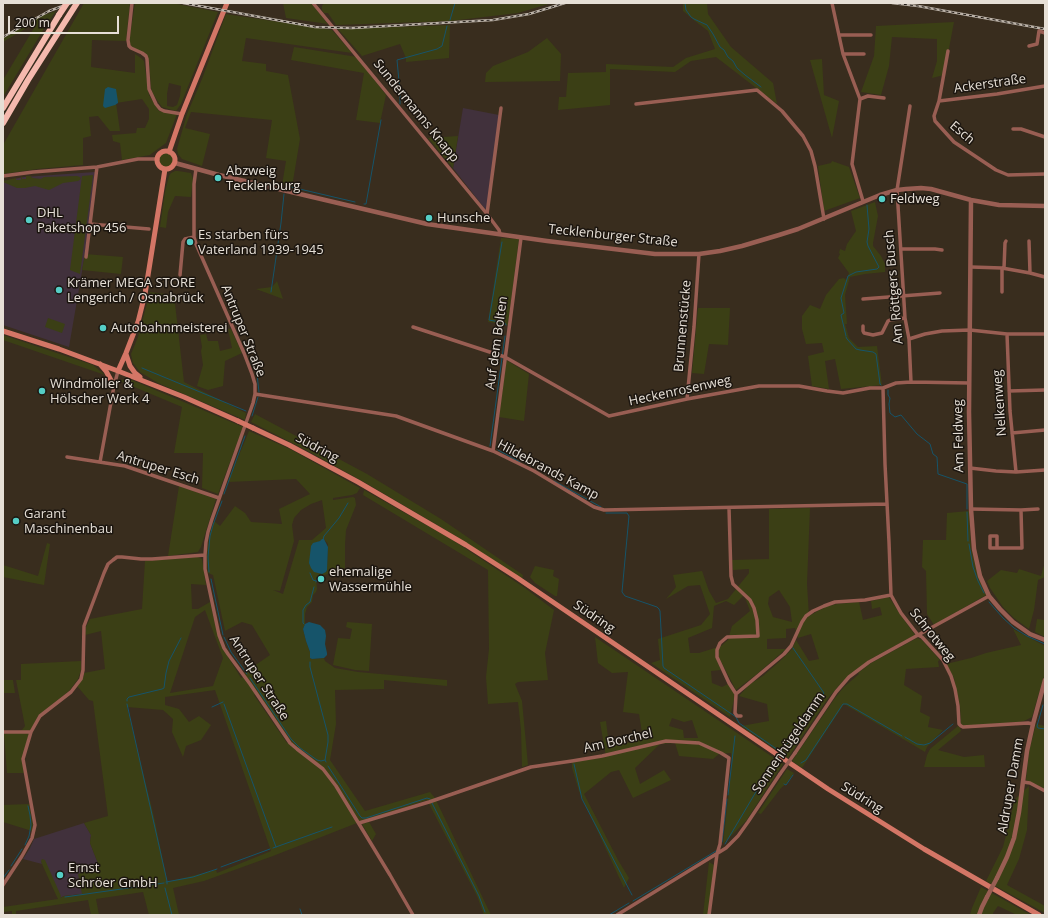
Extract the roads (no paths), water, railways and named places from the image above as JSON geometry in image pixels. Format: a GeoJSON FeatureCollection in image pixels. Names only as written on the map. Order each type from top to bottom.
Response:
{"type":"FeatureCollection","features":[{"type":"Feature","properties":{"kind":"highway"},"geometry":{"type":"LineString","coordinates":[[3,108],[67,3]]}},
{"type":"Feature","properties":{"kind":"highway"},"geometry":{"type":"LineString","coordinates":[[3,123],[75,5]]}},
{"type":"Feature","properties":{"kind":"main road"},"geometry":{"type":"LineString","coordinates":[[169,152],[182,114],[227,3]]}},
{"type":"Feature","properties":{"kind":"main road"},"geometry":{"type":"LineString","coordinates":[[166,151],[169,152],[175,157],[175,163],[171,168],[165,169],[160,167],[158,159],[160,154],[166,151]]}},
{"type":"Feature","properties":{"kind":"main road"},"geometry":{"type":"LineString","coordinates":[[118,371],[138,322],[145,294],[165,169]]}},
{"type":"Feature","properties":{"kind":"main road","name":"Südring"},"geometry":{"type":"LineString","coordinates":[[3,331],[59,349],[144,380],[253,428],[358,482],[466,545],[516,577],[828,789],[924,849],[1039,915]]}},
{"type":"Feature","properties":{"kind":"main road"},"geometry":{"type":"LineString","coordinates":[[126,353],[130,366],[135,373],[144,380]]}},
{"type":"Feature","properties":{"kind":"main road"},"geometry":{"type":"LineString","coordinates":[[99,364],[106,371],[114,386]]}},
{"type":"Feature","properties":{"kind":"street"},"geometry":{"type":"LineString","coordinates":[[132,3],[128,40],[129,46],[146,56],[149,89],[156,104],[164,111],[182,114]]}},
{"type":"Feature","properties":{"kind":"street","name":"Sundermanns Knapp"},"geometry":{"type":"LineString","coordinates":[[313,3],[487,214],[499,230],[500,234]]}},
{"type":"Feature","properties":{"kind":"street"},"geometry":{"type":"LineString","coordinates":[[832,3],[843,54],[860,99],[852,164],[864,201]]}},
{"type":"Feature","properties":{"kind":"street"},"geometry":{"type":"LineString","coordinates":[[1029,46],[1037,44],[1039,32],[1045,33]]}},
{"type":"Feature","properties":{"kind":"street"},"geometry":{"type":"LineString","coordinates":[[839,35],[871,35]]}},
{"type":"Feature","properties":{"kind":"street","name":"Esch"},"geometry":{"type":"LineString","coordinates":[[948,51],[939,101],[934,116],[935,121],[954,142],[996,170],[1008,175],[1045,174]]}},
{"type":"Feature","properties":{"kind":"street"},"geometry":{"type":"LineString","coordinates":[[843,54],[864,54]]}},
{"type":"Feature","properties":{"kind":"street","name":"Ackerstraße"},"geometry":{"type":"LineString","coordinates":[[939,101],[1045,86]]}},
{"type":"Feature","properties":{"kind":"street"},"geometry":{"type":"LineString","coordinates":[[636,104],[757,90],[782,111],[802,136],[811,151],[824,219]]}},
{"type":"Feature","properties":{"kind":"street"},"geometry":{"type":"LineString","coordinates":[[860,99],[868,96],[884,98]]}},
{"type":"Feature","properties":{"kind":"street","name":"Am Röttgers Busch"},"geometry":{"type":"LineString","coordinates":[[910,106],[896,190],[903,296],[909,339],[910,382]]}},
{"type":"Feature","properties":{"kind":"street"},"geometry":{"type":"LineString","coordinates":[[487,214],[501,108]]}},
{"type":"Feature","properties":{"kind":"street"},"geometry":{"type":"LineString","coordinates":[[1013,129],[1021,129],[1045,137]]}},
{"type":"Feature","properties":{"kind":"street"},"geometry":{"type":"LineString","coordinates":[[3,176],[96,167],[147,158],[158,159]]}},
{"type":"Feature","properties":{"kind":"street","name":"Tecklenburger Straße"},"geometry":{"type":"LineString","coordinates":[[175,163],[427,224],[521,238],[655,254],[699,254],[742,246],[824,219],[864,201],[896,190],[916,188],[931,189],[971,200],[999,205],[1045,206]]}},
{"type":"Feature","properties":{"kind":"street"},"geometry":{"type":"LineString","coordinates":[[86,257],[96,167]]}},
{"type":"Feature","properties":{"kind":"street","name":"Antruper Straße"},"geometry":{"type":"LineString","coordinates":[[196,169],[194,184],[194,237],[244,353],[255,384],[255,394],[251,410],[219,498],[208,532],[204,555],[207,578],[218,630],[224,648],[290,743],[323,769],[336,786],[413,915]]}},
{"type":"Feature","properties":{"kind":"street","name":"Am Feldweg"},"geometry":{"type":"LineString","coordinates":[[971,200],[969,383],[971,509],[974,549],[980,576],[989,596],[1013,622],[1030,634],[1045,640]]}},
{"type":"Feature","properties":{"kind":"street"},"geometry":{"type":"LineString","coordinates":[[90,224],[149,229]]}},
{"type":"Feature","properties":{"kind":"street"},"geometry":{"type":"LineString","coordinates":[[180,275],[183,242],[186,239],[194,237]]}},
{"type":"Feature","properties":{"kind":"street","name":"Auf dem Bolten"},"geometry":{"type":"LineString","coordinates":[[493,451],[521,238]]}},
{"type":"Feature","properties":{"kind":"street"},"geometry":{"type":"LineString","coordinates":[[1002,292],[1006,241]]}},
{"type":"Feature","properties":{"kind":"street"},"geometry":{"type":"LineString","coordinates":[[1029,241],[1030,273]]}},
{"type":"Feature","properties":{"kind":"street"},"geometry":{"type":"LineString","coordinates":[[901,249],[942,250]]}},
{"type":"Feature","properties":{"kind":"street","name":"Brunnenstücke"},"geometry":{"type":"LineString","coordinates":[[687,399],[699,254]]}},
{"type":"Feature","properties":{"kind":"street"},"geometry":{"type":"LineString","coordinates":[[971,267],[1003,268],[1045,277]]}},
{"type":"Feature","properties":{"kind":"street"},"geometry":{"type":"LineString","coordinates":[[863,299],[940,293]]}},
{"type":"Feature","properties":{"kind":"street"},"geometry":{"type":"LineString","coordinates":[[863,326],[864,333],[873,335],[882,333],[888,321],[905,318]]}},
{"type":"Feature","properties":{"kind":"street","name":"Heckenrosenweg"},"geometry":{"type":"LineString","coordinates":[[413,327],[505,357],[609,416],[687,399],[759,386],[799,386],[844,393],[870,388],[883,388],[896,383],[969,383]]}},
{"type":"Feature","properties":{"kind":"street"},"geometry":{"type":"LineString","coordinates":[[909,339],[942,331],[970,330],[1006,334],[1045,334]]}},
{"type":"Feature","properties":{"kind":"street","name":"Nelkenweg"},"geometry":{"type":"LineString","coordinates":[[1006,334],[1012,434],[1016,472]]}},
{"type":"Feature","properties":{"kind":"street"},"geometry":{"type":"LineString","coordinates":[[100,462],[118,371]]}},
{"type":"Feature","properties":{"kind":"street","name":"Schrotweg"},"geometry":{"type":"LineString","coordinates":[[883,388],[891,595],[901,613],[918,635],[922,637],[943,660],[951,676],[958,706],[959,724],[961,726],[1033,724]]}},
{"type":"Feature","properties":{"kind":"street"},"geometry":{"type":"LineString","coordinates":[[1009,391],[1045,390]]}},
{"type":"Feature","properties":{"kind":"street","name":"Hildebrands Kamp"},"geometry":{"type":"LineString","coordinates":[[255,394],[396,416],[493,451],[534,471],[594,507],[604,510],[887,504]]}},
{"type":"Feature","properties":{"kind":"street"},"geometry":{"type":"LineString","coordinates":[[1012,434],[1045,430]]}},
{"type":"Feature","properties":{"kind":"street","name":"Antruper Esch"},"geometry":{"type":"LineString","coordinates":[[67,457],[125,466],[219,498]]}},
{"type":"Feature","properties":{"kind":"street"},"geometry":{"type":"LineString","coordinates":[[970,468],[1016,472],[1045,470]]}},
{"type":"Feature","properties":{"kind":"street"},"geometry":{"type":"LineString","coordinates":[[728,508],[732,580],[735,587],[750,600],[754,608],[758,636],[727,637],[720,644],[717,650],[717,657],[729,683],[736,694],[735,713],[737,716],[741,716]]}},
{"type":"Feature","properties":{"kind":"street"},"geometry":{"type":"LineString","coordinates":[[971,509],[1021,510],[1038,508]]}},
{"type":"Feature","properties":{"kind":"street"},"geometry":{"type":"LineString","coordinates":[[997,548],[1022,548],[1021,510]]}},
{"type":"Feature","properties":{"kind":"street"},"geometry":{"type":"LineString","coordinates":[[3,885],[32,838],[35,825],[23,760],[31,732],[40,716],[71,692],[80,679],[82,670],[84,626],[108,564],[117,557],[152,559],[204,555]]}},
{"type":"Feature","properties":{"kind":"street"},"geometry":{"type":"LineString","coordinates":[[736,694],[784,654],[791,646],[806,616],[813,611],[835,602],[865,600],[891,595]]}},
{"type":"Feature","properties":{"kind":"street","name":"Sonnenhügeldamm"},"geometry":{"type":"LineString","coordinates":[[617,915],[717,854],[731,843],[742,831],[836,692],[849,677],[869,662],[989,596]]}},
{"type":"Feature","properties":{"kind":"street","name":"Aldruper Damm"},"geometry":{"type":"LineString","coordinates":[[979,915],[1007,857],[1014,838],[1027,751],[1045,680]]}},
{"type":"Feature","properties":{"kind":"street"},"geometry":{"type":"LineString","coordinates":[[3,732],[31,732]]}},
{"type":"Feature","properties":{"kind":"street","name":"Am Borchel"},"geometry":{"type":"LineString","coordinates":[[359,823],[429,802],[531,767],[602,756],[660,742],[693,742],[705,746],[729,758],[720,844],[717,854],[709,915]]}},
{"type":"Feature","properties":{"kind":"street"},"geometry":{"type":"LineString","coordinates":[[1023,782],[1030,783],[1045,791]]}},
{"type":"Feature","properties":{"kind":"water"},"geometry":{"type":"Polygon","coordinates":[[[108,87],[116,89],[118,103],[105,108],[103,106],[105,89],[108,87]]]}},
{"type":"Feature","properties":{"kind":"water"},"geometry":{"type":"Polygon","coordinates":[[[324,539],[328,547],[327,570],[322,574],[314,572],[309,563],[311,546],[313,543],[324,539]]]}},
{"type":"Feature","properties":{"kind":"water"},"geometry":{"type":"Polygon","coordinates":[[[309,622],[320,625],[325,630],[327,655],[324,658],[310,658],[310,652],[303,629],[305,624],[309,622]]]}},
{"type":"Feature","properties":{"kind":"waterway"},"geometry":{"type":"LineString","coordinates":[[450,20],[455,3]]}},
{"type":"Feature","properties":{"kind":"waterway"},"geometry":{"type":"LineString","coordinates":[[685,3],[686,10],[691,17],[707,25],[720,47],[733,61],[737,68],[761,87]]}},
{"type":"Feature","properties":{"kind":"waterway"},"geometry":{"type":"LineString","coordinates":[[400,104],[397,60],[437,49],[442,46],[447,26]]}},
{"type":"Feature","properties":{"kind":"waterway"},"geometry":{"type":"LineString","coordinates":[[364,204],[366,204],[381,120]]}},
{"type":"Feature","properties":{"kind":"waterway"},"geometry":{"type":"LineString","coordinates":[[291,187],[355,202]]}},
{"type":"Feature","properties":{"kind":"waterway"},"geometry":{"type":"LineString","coordinates":[[271,292],[284,194]]}},
{"type":"Feature","properties":{"kind":"waterway"},"geometry":{"type":"LineString","coordinates":[[846,336],[841,315],[844,313],[841,298],[848,276],[856,272],[877,269],[879,267],[867,242],[869,229],[867,205]]}},
{"type":"Feature","properties":{"kind":"waterway"},"geometry":{"type":"LineString","coordinates":[[502,242],[489,320],[505,323],[506,325]]}},
{"type":"Feature","properties":{"kind":"waterway"},"geometry":{"type":"LineString","coordinates":[[490,446],[505,336]]}},
{"type":"Feature","properties":{"kind":"waterway"},"geometry":{"type":"LineString","coordinates":[[846,337],[856,349],[873,352],[876,354],[881,385]]}},
{"type":"Feature","properties":{"kind":"waterway"},"geometry":{"type":"LineString","coordinates":[[251,362],[257,374],[259,392]]}},
{"type":"Feature","properties":{"kind":"waterway"},"geometry":{"type":"LineString","coordinates":[[142,368],[246,411]]}},
{"type":"Feature","properties":{"kind":"waterway"},"geometry":{"type":"LineString","coordinates":[[888,390],[888,395],[890,398],[890,413],[895,417],[901,415],[917,434],[930,444],[933,454],[937,457],[938,474],[967,484],[967,509]]}},
{"type":"Feature","properties":{"kind":"waterway"},"geometry":{"type":"LineString","coordinates":[[252,416],[258,397]]}},
{"type":"Feature","properties":{"kind":"waterway"},"geometry":{"type":"LineString","coordinates":[[224,494],[245,436]]}},
{"type":"Feature","properties":{"kind":"waterway"},"geometry":{"type":"LineString","coordinates":[[498,450],[520,462]]}},
{"type":"Feature","properties":{"kind":"waterway"},"geometry":{"type":"LineString","coordinates":[[554,481],[601,507]]}},
{"type":"Feature","properties":{"kind":"waterway"},"geometry":{"type":"LineString","coordinates":[[209,572],[208,557],[210,536],[222,501]]}},
{"type":"Feature","properties":{"kind":"waterway"},"geometry":{"type":"LineString","coordinates":[[323,540],[324,536],[339,518],[348,503]]}},
{"type":"Feature","properties":{"kind":"waterway"},"geometry":{"type":"LineString","coordinates":[[967,512],[968,541]]}},
{"type":"Feature","properties":{"kind":"waterway"},"geometry":{"type":"LineString","coordinates":[[606,513],[627,513],[629,516],[622,592],[625,596],[659,609],[664,668],[736,717],[739,723],[781,752],[824,693],[793,648]]}},
{"type":"Feature","properties":{"kind":"waterway"},"geometry":{"type":"LineString","coordinates":[[969,544],[973,567],[984,593]]}},
{"type":"Feature","properties":{"kind":"waterway"},"geometry":{"type":"LineString","coordinates":[[310,573],[313,580],[316,581]]}},
{"type":"Feature","properties":{"kind":"waterway"},"geometry":{"type":"LineString","coordinates":[[316,582],[318,576]]}},
{"type":"Feature","properties":{"kind":"waterway"},"geometry":{"type":"LineString","coordinates":[[211,579],[223,635]]}},
{"type":"Feature","properties":{"kind":"waterway"},"geometry":{"type":"LineString","coordinates":[[304,624],[303,610],[310,602],[314,587]]}},
{"type":"Feature","properties":{"kind":"waterway"},"geometry":{"type":"LineString","coordinates":[[989,602],[1014,628],[1045,644]]}},
{"type":"Feature","properties":{"kind":"waterway"},"geometry":{"type":"LineString","coordinates":[[224,637],[231,652],[247,674]]}},
{"type":"Feature","properties":{"kind":"waterway"},"geometry":{"type":"LineString","coordinates":[[127,701],[129,697],[164,688],[169,661],[181,638]]}},
{"type":"Feature","properties":{"kind":"waterway"},"geometry":{"type":"LineString","coordinates":[[310,662],[328,735],[326,762]]}},
{"type":"Feature","properties":{"kind":"waterway"},"geometry":{"type":"LineString","coordinates":[[250,678],[291,739],[300,748],[317,760],[325,760]]}},
{"type":"Feature","properties":{"kind":"waterway"},"geometry":{"type":"LineString","coordinates":[[212,707],[223,702]]}},
{"type":"Feature","properties":{"kind":"waterway"},"geometry":{"type":"LineString","coordinates":[[127,704],[167,884]]}},
{"type":"Feature","properties":{"kind":"waterway"},"geometry":{"type":"LineString","coordinates":[[224,704],[276,847]]}},
{"type":"Feature","properties":{"kind":"waterway"},"geometry":{"type":"LineString","coordinates":[[801,763],[806,760],[843,704],[847,704],[902,736]]}},
{"type":"Feature","properties":{"kind":"waterway"},"geometry":{"type":"LineString","coordinates":[[1043,705],[1037,726],[1038,728],[1045,729]]}},
{"type":"Feature","properties":{"kind":"waterway"},"geometry":{"type":"LineString","coordinates":[[905,737],[917,744],[924,745],[930,743],[953,724]]}},
{"type":"Feature","properties":{"kind":"waterway"},"geometry":{"type":"LineString","coordinates":[[728,795],[735,736]]}},
{"type":"Feature","properties":{"kind":"waterway"},"geometry":{"type":"LineString","coordinates":[[574,764],[582,799],[632,895]]}},
{"type":"Feature","properties":{"kind":"waterway"},"geometry":{"type":"LineString","coordinates":[[328,766],[362,818],[427,798],[430,799]]}},
{"type":"Feature","properties":{"kind":"waterway"},"geometry":{"type":"LineString","coordinates":[[725,844],[766,775],[769,774]]}},
{"type":"Feature","properties":{"kind":"waterway"},"geometry":{"type":"LineString","coordinates":[[784,784],[786,785],[793,775]]}},
{"type":"Feature","properties":{"kind":"waterway"},"geometry":{"type":"LineString","coordinates":[[722,842],[727,799]]}},
{"type":"Feature","properties":{"kind":"waterway"},"geometry":{"type":"LineString","coordinates":[[432,803],[479,896],[485,912]]}},
{"type":"Feature","properties":{"kind":"waterway"},"geometry":{"type":"LineString","coordinates":[[25,845],[29,836],[31,825],[28,806]]}},
{"type":"Feature","properties":{"kind":"waterway"},"geometry":{"type":"LineString","coordinates":[[273,848],[332,827]]}},
{"type":"Feature","properties":{"kind":"waterway"},"geometry":{"type":"LineString","coordinates":[[11,866],[22,849]]}},
{"type":"Feature","properties":{"kind":"waterway"},"geometry":{"type":"LineString","coordinates":[[221,867],[270,849]]}},
{"type":"Feature","properties":{"kind":"waterway"},"geometry":{"type":"LineString","coordinates":[[633,901],[716,851]]}},
{"type":"Feature","properties":{"kind":"waterway"},"geometry":{"type":"LineString","coordinates":[[166,882],[193,877],[217,869]]}},
{"type":"Feature","properties":{"kind":"waterway"},"geometry":{"type":"LineString","coordinates":[[3,878],[9,870]]}},
{"type":"Feature","properties":{"kind":"waterway"},"geometry":{"type":"LineString","coordinates":[[65,897],[164,883]]}},
{"type":"Feature","properties":{"kind":"waterway"},"geometry":{"type":"LineString","coordinates":[[165,888],[172,915]]}},
{"type":"Feature","properties":{"kind":"waterway"},"geometry":{"type":"LineString","coordinates":[[609,915],[629,903]]}},
{"type":"Feature","properties":{"kind":"waterway"},"geometry":{"type":"LineString","coordinates":[[300,909],[302,915]]}},
{"type":"Feature","properties":{"kind":"railway"},"geometry":{"type":"LineString","coordinates":[[3,37],[49,11],[71,3]]}},
{"type":"Feature","properties":{"kind":"railway"},"geometry":{"type":"LineString","coordinates":[[183,3],[315,27],[352,28],[493,20],[529,14],[565,3]]}},
{"type":"Feature","properties":{"kind":"railway"},"geometry":{"type":"LineString","coordinates":[[892,3],[918,6],[1045,29]]}},
{"type":"Feature","properties":{"kind":"place","name":"Abzweig Tecklenburg"},"geometry":{"type":"Point","coordinates":[218,178]}},
{"type":"Feature","properties":{"kind":"place","name":"Feldweg"},"geometry":{"type":"Point","coordinates":[882,199]}},
{"type":"Feature","properties":{"kind":"place","name":"Hunsche"},"geometry":{"type":"Point","coordinates":[429,218]}},
{"type":"Feature","properties":{"kind":"place","name":"DHL Paketshop 456"},"geometry":{"type":"Point","coordinates":[29,220]}},
{"type":"Feature","properties":{"kind":"place","name":"Es starben fürs Vaterland 1939-1945"},"geometry":{"type":"Point","coordinates":[190,242]}},
{"type":"Feature","properties":{"kind":"place","name":"Krämer MEGA STORE Lengerich / Osnabrück"},"geometry":{"type":"Point","coordinates":[59,290]}},
{"type":"Feature","properties":{"kind":"place","name":"Autobahnmeisterei"},"geometry":{"type":"Point","coordinates":[103,328]}},
{"type":"Feature","properties":{"kind":"place","name":"Windmöller & Hölscher Werk 4"},"geometry":{"type":"Point","coordinates":[42,391]}},
{"type":"Feature","properties":{"kind":"place","name":"Garant Maschinenbau"},"geometry":{"type":"Point","coordinates":[16,521]}},
{"type":"Feature","properties":{"kind":"place","name":"ehemalige Wassermühle"},"geometry":{"type":"Point","coordinates":[321,579]}},
{"type":"Feature","properties":{"kind":"place","name":"Ernst Schröer GmbH"},"geometry":{"type":"Point","coordinates":[60,875]}}]}
